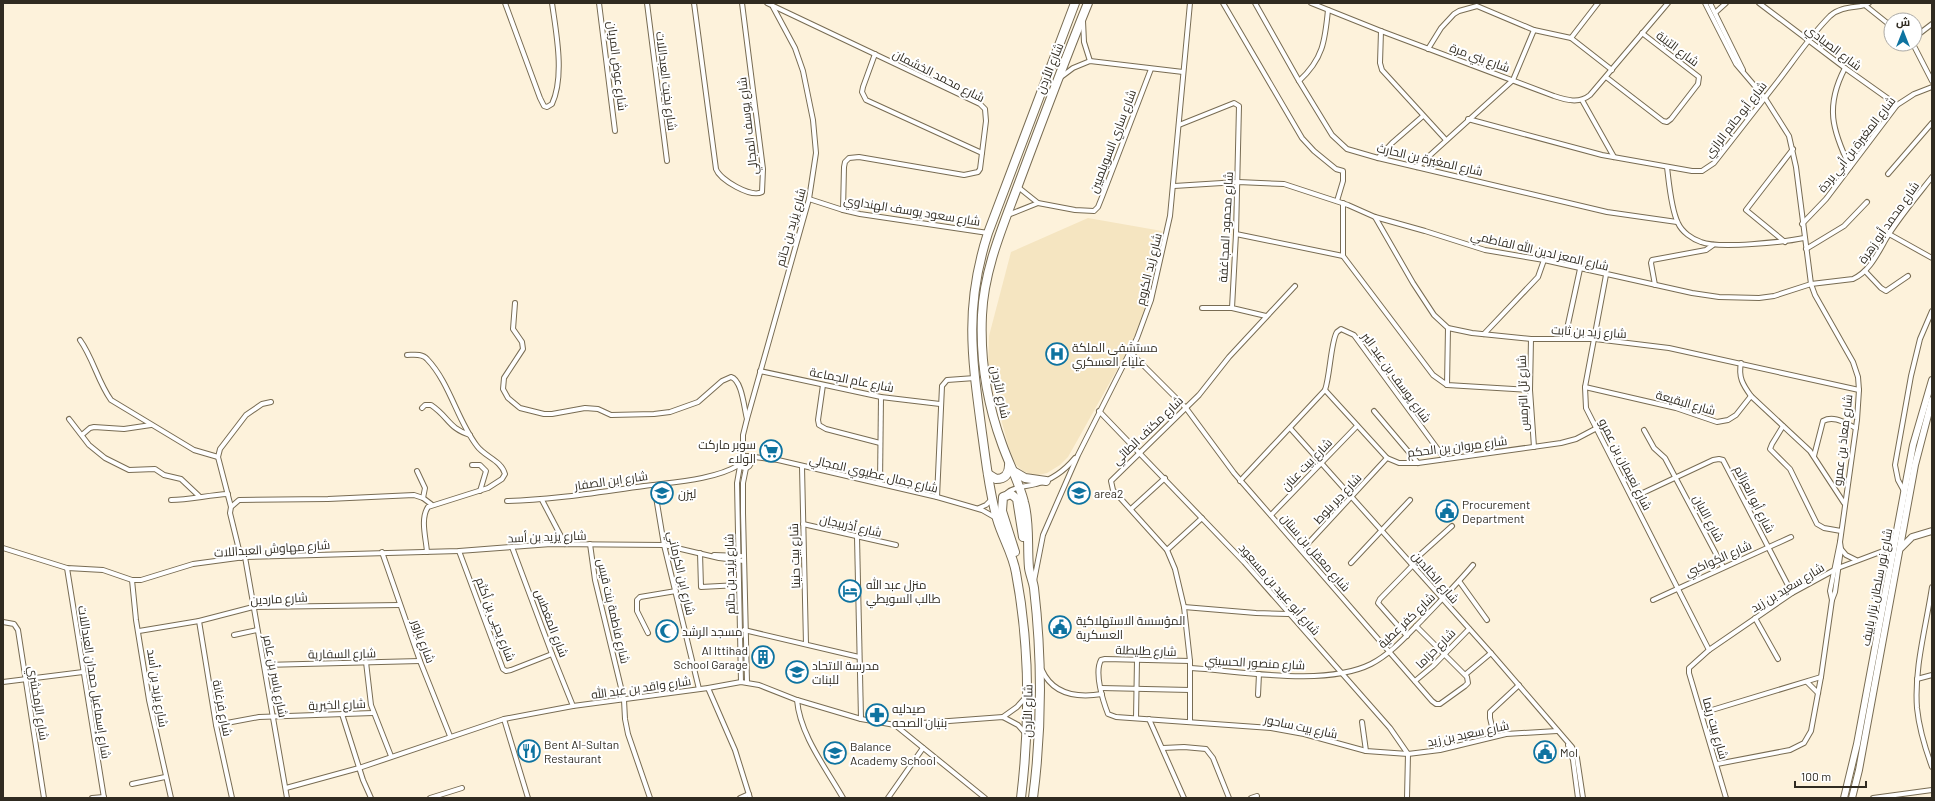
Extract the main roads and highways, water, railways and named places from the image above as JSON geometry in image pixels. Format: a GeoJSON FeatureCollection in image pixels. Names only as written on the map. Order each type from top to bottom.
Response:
{"type":"FeatureCollection","features":[{"type":"Feature","properties":{"kind":"highway","name":"شارع الأردن"},"geometry":{"type":"LineString","coordinates":[[1021,798],[1028,736],[1022,607],[1016,570],[997,519],[992,499],[975,378],[971,328],[974,289],[980,258],[1074,3]]}},
{"type":"Feature","properties":{"kind":"highway","name":"شارع الأردن"},"geometry":{"type":"LineString","coordinates":[[1033,798],[1039,713],[1039,663],[1034,586],[1029,568],[1026,508],[994,419],[983,372],[983,300],[988,273],[1007,215],[1057,80],[1088,3]]}},
{"type":"Feature","properties":{"kind":"highway"},"geometry":{"type":"LineString","coordinates":[[988,474],[996,479],[1004,477],[1011,468],[1025,478],[1046,481]]}},
{"type":"Feature","properties":{"kind":"highway"},"geometry":{"type":"LineString","coordinates":[[1016,570],[1015,553],[1002,510],[1003,497],[1011,494],[1017,499],[1026,559],[1029,568]]}},
{"type":"Feature","properties":{"kind":"highway"},"geometry":{"type":"LineString","coordinates":[[1035,783],[1038,798]]}},
{"type":"Feature","properties":{"kind":"main road","name":"شارع نور سلطان نزار باييف"},"geometry":{"type":"LineString","coordinates":[[1844,798],[1857,744],[1897,537],[1904,491],[1918,424],[1932,380]]}},
{"type":"Feature","properties":{"kind":"main road","name":"شارع نور سلطان نزار باييف"},"geometry":{"type":"LineString","coordinates":[[1852,798],[1915,465],[1932,400]]}},
{"type":"Feature","properties":{"kind":"main road"},"geometry":{"type":"LineString","coordinates":[[1904,526],[1916,535]]}},
{"type":"Feature","properties":{"kind":"main road"},"geometry":{"type":"LineString","coordinates":[[1900,548],[1909,539],[1916,535],[1932,531]]}},
{"type":"Feature","properties":{"kind":"place","name":"مستشفى الملكة علياء العسكري"},"geometry":{"type":"Point","coordinates":[1057,354]}},
{"type":"Feature","properties":{"kind":"place","name":"سوبر ماركت الولاء"},"geometry":{"type":"Point","coordinates":[771,451]}},
{"type":"Feature","properties":{"kind":"place","name":"ليزن"},"geometry":{"type":"Point","coordinates":[662,493]}},
{"type":"Feature","properties":{"kind":"place","name":"area2"},"geometry":{"type":"Point","coordinates":[1079,493]}},
{"type":"Feature","properties":{"kind":"place","name":"Procurement Department"},"geometry":{"type":"Point","coordinates":[1447,511]}},
{"type":"Feature","properties":{"kind":"place","name":"منزل عبد الله طالب السويطي"},"geometry":{"type":"Point","coordinates":[850,591]}},
{"type":"Feature","properties":{"kind":"place","name":"المؤسسة الاستهلاكية العسكرية"},"geometry":{"type":"Point","coordinates":[1060,627]}},
{"type":"Feature","properties":{"kind":"place","name":"مسجد الرشد"},"geometry":{"type":"Point","coordinates":[667,631]}},
{"type":"Feature","properties":{"kind":"place","name":"Al Ittihad School Garage"},"geometry":{"type":"Point","coordinates":[763,657]}},
{"type":"Feature","properties":{"kind":"place","name":"مدرسة الاتحاد للبنات"},"geometry":{"type":"Point","coordinates":[797,672]}},
{"type":"Feature","properties":{"kind":"place","name":"صيدليه بنيان الصحه"},"geometry":{"type":"Point","coordinates":[877,715]}},
{"type":"Feature","properties":{"kind":"place","name":"Bent Al-Sultan Restaurant"},"geometry":{"type":"Point","coordinates":[529,751]}},
{"type":"Feature","properties":{"kind":"place","name":"MoI"},"geometry":{"type":"Point","coordinates":[1545,752]}},
{"type":"Feature","properties":{"kind":"place","name":"Balance Academy School"},"geometry":{"type":"Point","coordinates":[835,753]}}]}
